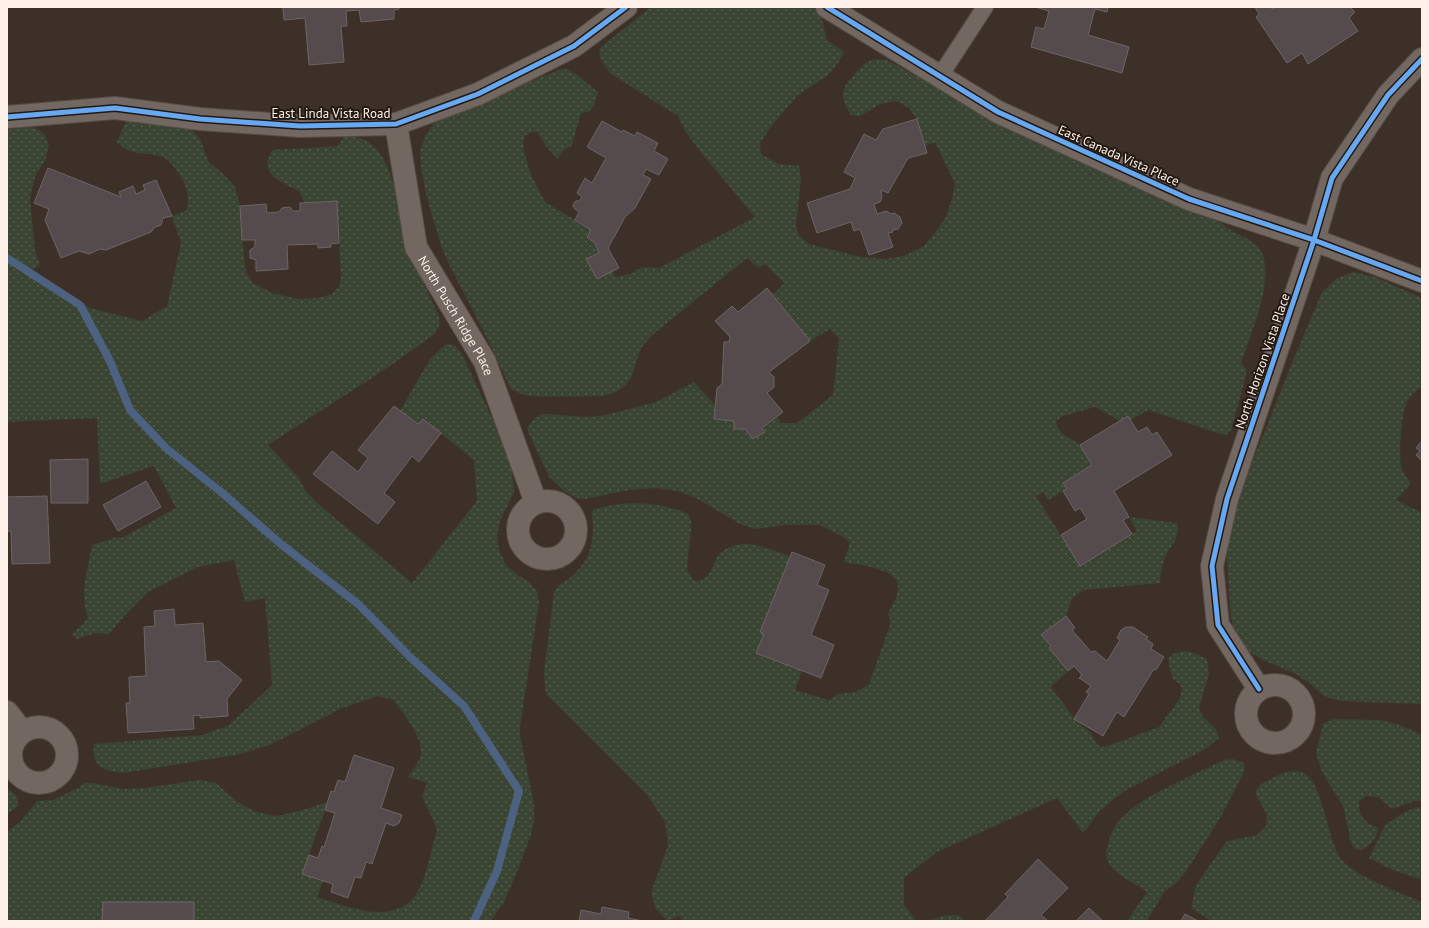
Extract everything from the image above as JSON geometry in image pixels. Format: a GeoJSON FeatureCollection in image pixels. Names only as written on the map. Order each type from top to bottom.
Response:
{"type":"FeatureCollection","features":[{"type":"Feature","properties":{"kind":"street","name":"East Linda Vista Road"},"geometry":{"type":"LineString","coordinates":[[7,117],[116,108],[200,119],[300,126],[396,124],[478,94],[574,46],[626,7]]}},
{"type":"Feature","properties":{"kind":"street","name":"East Canada Vista Place"},"geometry":{"type":"LineString","coordinates":[[827,7],[998,112],[1189,198],[1314,240],[1422,281]]}},
{"type":"Feature","properties":{"kind":"street","name":"North Horizon Vista Place"},"geometry":{"type":"LineString","coordinates":[[1259,689],[1218,625],[1212,566],[1227,499],[1314,240],[1332,178],[1388,95],[1422,59]]}},
{"type":"Feature","properties":{"kind":"street","name":"North Pusch Ridge Place"},"geometry":{"type":"LineString","coordinates":[[396,124],[416,247],[485,362],[536,503]]}},
{"type":"Feature","properties":{"kind":"street"},"geometry":{"type":"LineString","coordinates":[[7,712],[22,731]]}},
{"type":"Feature","properties":{"kind":"lane"},"geometry":{"type":"LineString","coordinates":[[940,76],[985,7]]}},
{"type":"Feature","properties":{"kind":"green space"},"geometry":{"type":"Polygon","coordinates":[[[651,7],[812,7],[820,12],[827,40],[844,52],[838,63],[828,75],[797,96],[770,128],[760,143],[761,154],[778,164],[799,166],[801,178],[796,226],[799,236],[809,244],[861,257],[884,259],[904,256],[924,246],[946,217],[955,184],[935,142],[925,146],[917,119],[909,108],[896,101],[880,104],[860,116],[851,115],[845,104],[843,92],[849,81],[866,63],[871,60],[879,59],[887,60],[1036,142],[1084,161],[1217,220],[1229,229],[1254,243],[1263,257],[1265,270],[1261,303],[1241,363],[1246,369],[1246,376],[1231,430],[1227,434],[1223,435],[1148,410],[1131,420],[1128,416],[1120,421],[1095,407],[1063,416],[1056,421],[1059,430],[1080,445],[1092,465],[1063,482],[1067,489],[1048,500],[1043,492],[1036,496],[1079,564],[1137,531],[1129,517],[1177,523],[1178,529],[1176,538],[1164,561],[1161,570],[1160,583],[1084,590],[1072,598],[1066,616],[1041,635],[1051,646],[1050,648],[1068,671],[1051,687],[1074,718],[1091,734],[1099,746],[1105,747],[1159,727],[1180,698],[1182,690],[1180,684],[1174,680],[1171,674],[1168,659],[1177,652],[1182,651],[1197,654],[1207,659],[1209,674],[1199,708],[1203,717],[1215,728],[1219,738],[1204,750],[1123,792],[1100,811],[1083,833],[1057,798],[937,852],[904,878],[904,905],[916,920],[931,920],[947,915],[959,915],[964,921],[682,921],[680,916],[667,921],[656,909],[651,893],[668,845],[665,822],[647,795],[547,695],[545,689],[544,671],[554,592],[559,585],[575,574],[588,556],[592,538],[593,510],[628,503],[641,503],[665,506],[688,514],[691,521],[691,529],[687,570],[694,581],[705,578],[720,554],[729,547],[745,544],[753,545],[790,556],[760,632],[764,634],[756,652],[802,671],[795,690],[829,700],[838,694],[856,692],[869,684],[890,625],[890,618],[888,614],[898,590],[897,583],[887,572],[869,566],[844,562],[850,542],[820,525],[785,525],[756,529],[742,525],[694,497],[678,491],[657,488],[629,490],[585,499],[577,498],[565,492],[549,477],[527,429],[534,419],[545,414],[589,417],[606,415],[656,402],[694,382],[715,405],[714,419],[734,421],[734,429],[765,432],[762,428],[777,417],[781,423],[797,423],[833,395],[839,339],[830,329],[810,341],[773,295],[784,283],[765,264],[758,268],[747,258],[651,336],[641,348],[631,378],[626,385],[616,392],[602,396],[530,396],[511,389],[441,246],[426,194],[421,167],[420,150],[426,134],[434,123],[445,115],[564,68],[576,74],[598,92],[595,103],[589,111],[581,113],[572,145],[563,151],[557,159],[537,132],[531,132],[524,137],[523,148],[531,175],[545,202],[591,230],[588,237],[595,243],[599,253],[586,259],[597,279],[613,271],[615,277],[630,274],[643,267],[659,268],[755,217],[699,150],[685,131],[678,116],[611,74],[601,60],[599,53],[601,47],[651,7]]]}},
{"type":"Feature","properties":{"kind":"green space"},"geometry":{"type":"Polygon","coordinates":[[[130,120],[189,126],[200,139],[208,161],[235,187],[240,206],[246,272],[253,283],[272,293],[298,299],[318,298],[331,294],[339,287],[341,278],[337,201],[304,202],[300,192],[278,180],[270,173],[267,163],[269,156],[273,150],[338,146],[345,135],[365,140],[371,144],[386,164],[396,191],[408,246],[439,316],[440,324],[435,334],[381,372],[268,445],[299,478],[305,490],[316,502],[412,583],[477,501],[474,460],[423,419],[418,424],[400,411],[430,359],[446,344],[454,345],[461,352],[495,424],[512,471],[514,492],[500,521],[497,536],[499,550],[506,565],[529,582],[537,591],[539,602],[520,727],[520,735],[534,804],[534,820],[531,835],[517,872],[503,904],[491,921],[7,921],[7,831],[21,821],[37,801],[53,800],[85,783],[123,789],[145,788],[199,780],[216,783],[236,801],[256,812],[276,816],[328,802],[302,874],[323,881],[317,897],[372,912],[385,912],[398,909],[409,902],[418,891],[427,869],[437,829],[422,796],[427,783],[408,777],[420,758],[420,743],[417,735],[408,719],[393,700],[377,696],[342,708],[270,745],[236,755],[123,773],[109,771],[97,763],[94,752],[94,744],[203,735],[229,725],[272,685],[265,598],[245,602],[234,560],[198,567],[148,592],[125,615],[109,634],[95,633],[77,639],[72,635],[88,617],[85,609],[84,591],[92,545],[117,537],[122,538],[176,508],[154,466],[100,484],[97,418],[7,422],[7,130],[31,126],[44,133],[49,145],[45,161],[35,176],[30,199],[35,251],[40,265],[33,269],[58,293],[93,309],[142,321],[167,306],[181,243],[172,216],[187,210],[188,196],[186,187],[181,177],[167,159],[156,155],[129,151],[117,142],[125,123],[130,120]]]}},
{"type":"Feature","properties":{"kind":"green space"},"geometry":{"type":"Polygon","coordinates":[[[1353,272],[1375,277],[1422,298],[1422,386],[1407,402],[1403,415],[1400,442],[1400,458],[1402,467],[1411,484],[1396,500],[1422,513],[1422,704],[1341,701],[1324,696],[1296,674],[1263,660],[1245,649],[1236,636],[1231,618],[1227,558],[1232,521],[1246,478],[1322,292],[1336,279],[1353,272]]]}},
{"type":"Feature","properties":{"kind":"green space"},"geometry":{"type":"Polygon","coordinates":[[[1333,719],[1380,720],[1400,725],[1422,735],[1422,801],[1414,801],[1392,809],[1378,797],[1366,796],[1359,802],[1361,816],[1363,819],[1378,828],[1378,832],[1372,841],[1361,850],[1355,849],[1351,842],[1343,806],[1322,772],[1316,753],[1323,724],[1333,719]]]}},
{"type":"Feature","properties":{"kind":"green space"},"geometry":{"type":"Polygon","coordinates":[[[1233,759],[1242,762],[1245,766],[1243,774],[1219,820],[1185,873],[1174,885],[1164,892],[1147,921],[1127,921],[1147,892],[1111,867],[1106,858],[1107,846],[1116,824],[1127,813],[1152,795],[1224,760],[1233,759]]]}},
{"type":"Feature","properties":{"kind":"green space"},"geometry":{"type":"Polygon","coordinates":[[[1285,772],[1301,772],[1309,777],[1320,799],[1337,852],[1343,861],[1358,873],[1369,879],[1422,902],[1422,921],[1211,921],[1191,908],[1196,885],[1227,841],[1257,835],[1266,826],[1267,815],[1256,795],[1256,790],[1261,784],[1285,772]]]}},
{"type":"Feature","properties":{"kind":"green space"},"geometry":{"type":"Polygon","coordinates":[[[7,789],[16,796],[18,806],[7,814],[7,789]]]}},
{"type":"Feature","properties":{"kind":"green space"},"geometry":{"type":"Polygon","coordinates":[[[1417,807],[1422,808],[1422,880],[1395,871],[1369,858],[1385,825],[1405,812],[1417,807]]]}},
{"type":"Feature","properties":{"kind":"building"},"geometry":{"type":"Polygon","coordinates":[[[283,7],[399,7],[399,9],[394,10],[394,19],[361,22],[359,10],[346,11],[347,26],[341,26],[344,62],[309,65],[305,18],[284,20],[283,7]]]}},
{"type":"Feature","properties":{"kind":"building"},"geometry":{"type":"Polygon","coordinates":[[[1035,7],[1108,7],[1107,12],[1095,9],[1088,35],[1129,47],[1122,73],[1031,47],[1036,27],[1044,29],[1049,11],[1035,7]]]}},
{"type":"Feature","properties":{"kind":"building"},"geometry":{"type":"Polygon","coordinates":[[[1255,7],[1271,7],[1272,9],[1276,7],[1350,7],[1355,12],[1349,18],[1358,31],[1308,64],[1302,53],[1287,63],[1256,17],[1259,14],[1255,7]]]}},
{"type":"Feature","properties":{"kind":"building"},"geometry":{"type":"Polygon","coordinates":[[[917,119],[927,153],[908,158],[888,193],[881,190],[882,197],[880,202],[874,204],[877,214],[886,211],[891,214],[894,213],[900,217],[902,223],[898,229],[892,230],[893,232],[888,233],[893,247],[869,255],[860,229],[854,231],[851,222],[817,233],[807,203],[850,189],[855,178],[844,172],[864,134],[876,140],[883,129],[917,119]]]}},
{"type":"Feature","properties":{"kind":"building"},"geometry":{"type":"Polygon","coordinates":[[[602,121],[622,132],[623,130],[635,136],[637,132],[658,143],[654,151],[668,159],[659,175],[646,169],[643,175],[651,179],[635,208],[625,217],[608,248],[619,268],[597,279],[586,259],[599,253],[595,243],[587,237],[591,230],[575,220],[579,212],[573,206],[576,201],[579,201],[582,197],[577,193],[585,178],[592,183],[606,158],[587,147],[602,121]]]}},
{"type":"Feature","properties":{"kind":"building"},"geometry":{"type":"Polygon","coordinates":[[[48,168],[121,197],[119,192],[133,186],[136,194],[145,190],[143,185],[156,180],[172,216],[163,218],[161,225],[155,227],[151,232],[106,250],[100,249],[89,254],[79,251],[61,258],[45,220],[49,209],[34,203],[48,168]]]}},
{"type":"Feature","properties":{"kind":"building"},"geometry":{"type":"Polygon","coordinates":[[[337,201],[339,243],[330,244],[331,247],[318,248],[318,244],[287,245],[288,269],[256,271],[256,260],[250,258],[250,250],[255,247],[255,240],[242,240],[240,206],[266,204],[267,213],[279,212],[282,208],[290,207],[293,211],[300,211],[300,203],[337,201]]]}},
{"type":"Feature","properties":{"kind":"building"},"geometry":{"type":"Polygon","coordinates":[[[767,288],[810,341],[769,372],[774,377],[774,387],[767,393],[783,412],[762,428],[765,432],[753,439],[745,429],[734,429],[734,421],[714,419],[717,388],[722,384],[724,342],[729,342],[730,337],[715,321],[732,306],[738,312],[767,288]]]}},
{"type":"Feature","properties":{"kind":"building"},"geometry":{"type":"Polygon","coordinates":[[[394,406],[418,424],[423,419],[441,433],[419,462],[412,456],[384,493],[395,502],[378,524],[313,474],[332,451],[358,472],[368,458],[358,450],[394,406]]]}},
{"type":"Feature","properties":{"kind":"building"},"geometry":{"type":"Polygon","coordinates":[[[1128,416],[1138,432],[1147,427],[1152,435],[1157,432],[1172,455],[1114,491],[1129,517],[1123,520],[1132,534],[1080,566],[1061,535],[1087,519],[1080,508],[1075,511],[1063,491],[1067,489],[1063,483],[1092,465],[1080,445],[1128,416]]]}},
{"type":"Feature","properties":{"kind":"building"},"geometry":{"type":"Polygon","coordinates":[[[1422,441],[1422,461],[1416,455],[1420,451],[1416,448],[1422,441]]]}},
{"type":"Feature","properties":{"kind":"building"},"geometry":{"type":"Polygon","coordinates":[[[88,459],[88,503],[51,503],[50,460],[88,459]]]}},
{"type":"Feature","properties":{"kind":"building"},"geometry":{"type":"Polygon","coordinates":[[[146,481],[161,507],[118,531],[103,505],[146,481]]]}},
{"type":"Feature","properties":{"kind":"building"},"geometry":{"type":"Polygon","coordinates":[[[47,496],[50,563],[12,564],[11,531],[7,531],[7,497],[47,496]]]}},
{"type":"Feature","properties":{"kind":"building"},"geometry":{"type":"Polygon","coordinates":[[[792,552],[825,565],[817,585],[829,590],[811,635],[834,645],[821,678],[756,653],[764,634],[760,632],[792,552]]]}},
{"type":"Feature","properties":{"kind":"building"},"geometry":{"type":"Polygon","coordinates":[[[174,609],[175,625],[203,623],[206,662],[219,661],[242,680],[227,699],[228,716],[200,718],[200,715],[193,716],[194,729],[128,733],[126,703],[130,703],[129,677],[146,676],[144,627],[155,626],[154,611],[174,609]]]}},
{"type":"Feature","properties":{"kind":"building"},"geometry":{"type":"Polygon","coordinates":[[[1066,616],[1075,628],[1072,630],[1091,652],[1095,651],[1107,661],[1120,640],[1117,638],[1121,630],[1126,627],[1133,627],[1148,637],[1146,639],[1153,644],[1151,649],[1164,657],[1156,670],[1154,669],[1124,717],[1117,712],[1103,736],[1074,719],[1089,694],[1086,692],[1091,686],[1079,678],[1082,675],[1074,666],[1068,671],[1049,648],[1051,646],[1041,635],[1066,616]]]}},
{"type":"Feature","properties":{"kind":"building"},"geometry":{"type":"Polygon","coordinates":[[[354,755],[394,768],[381,808],[402,815],[399,823],[394,826],[386,823],[372,864],[366,862],[361,878],[355,877],[348,898],[331,892],[333,884],[302,874],[309,855],[318,858],[322,846],[324,847],[335,813],[325,810],[331,791],[334,792],[338,780],[345,782],[354,755]]]}},
{"type":"Feature","properties":{"kind":"building"},"geometry":{"type":"Polygon","coordinates":[[[1038,859],[1068,888],[1041,915],[1048,921],[985,921],[1008,897],[1005,894],[1038,859]]]}},
{"type":"Feature","properties":{"kind":"building"},"geometry":{"type":"Polygon","coordinates":[[[103,902],[194,902],[194,921],[102,921],[103,902]]]}},
{"type":"Feature","properties":{"kind":"building"},"geometry":{"type":"Polygon","coordinates":[[[602,907],[629,912],[628,918],[643,921],[579,921],[581,910],[601,914],[602,907]]]}},
{"type":"Feature","properties":{"kind":"building"},"geometry":{"type":"Polygon","coordinates":[[[1089,908],[1103,921],[1076,921],[1089,908]]]}},
{"type":"Feature","properties":{"kind":"building"},"geometry":{"type":"Polygon","coordinates":[[[1185,914],[1198,921],[1181,921],[1185,914]]]}},
{"type":"Feature","properties":{"kind":"waterway"},"geometry":{"type":"LineString","coordinates":[[7,258],[80,305],[110,361],[130,410],[166,448],[221,492],[282,545],[358,604],[411,658],[464,706],[519,791],[497,871],[474,921]]}},
{"type":"Feature","properties":{"kind":"cycle path"},"geometry":{"type":"LineString","coordinates":[[7,117],[115,108],[200,119],[300,126],[396,124],[478,94],[574,46],[626,7]]}},
{"type":"Feature","properties":{"kind":"cycle path"},"geometry":{"type":"LineString","coordinates":[[827,7],[998,112],[1189,199],[1314,240],[1422,281]]}},
{"type":"Feature","properties":{"kind":"cycle path"},"geometry":{"type":"LineString","coordinates":[[1259,689],[1218,625],[1212,566],[1227,499],[1314,240],[1332,178],[1388,95],[1422,59]]}}]}
